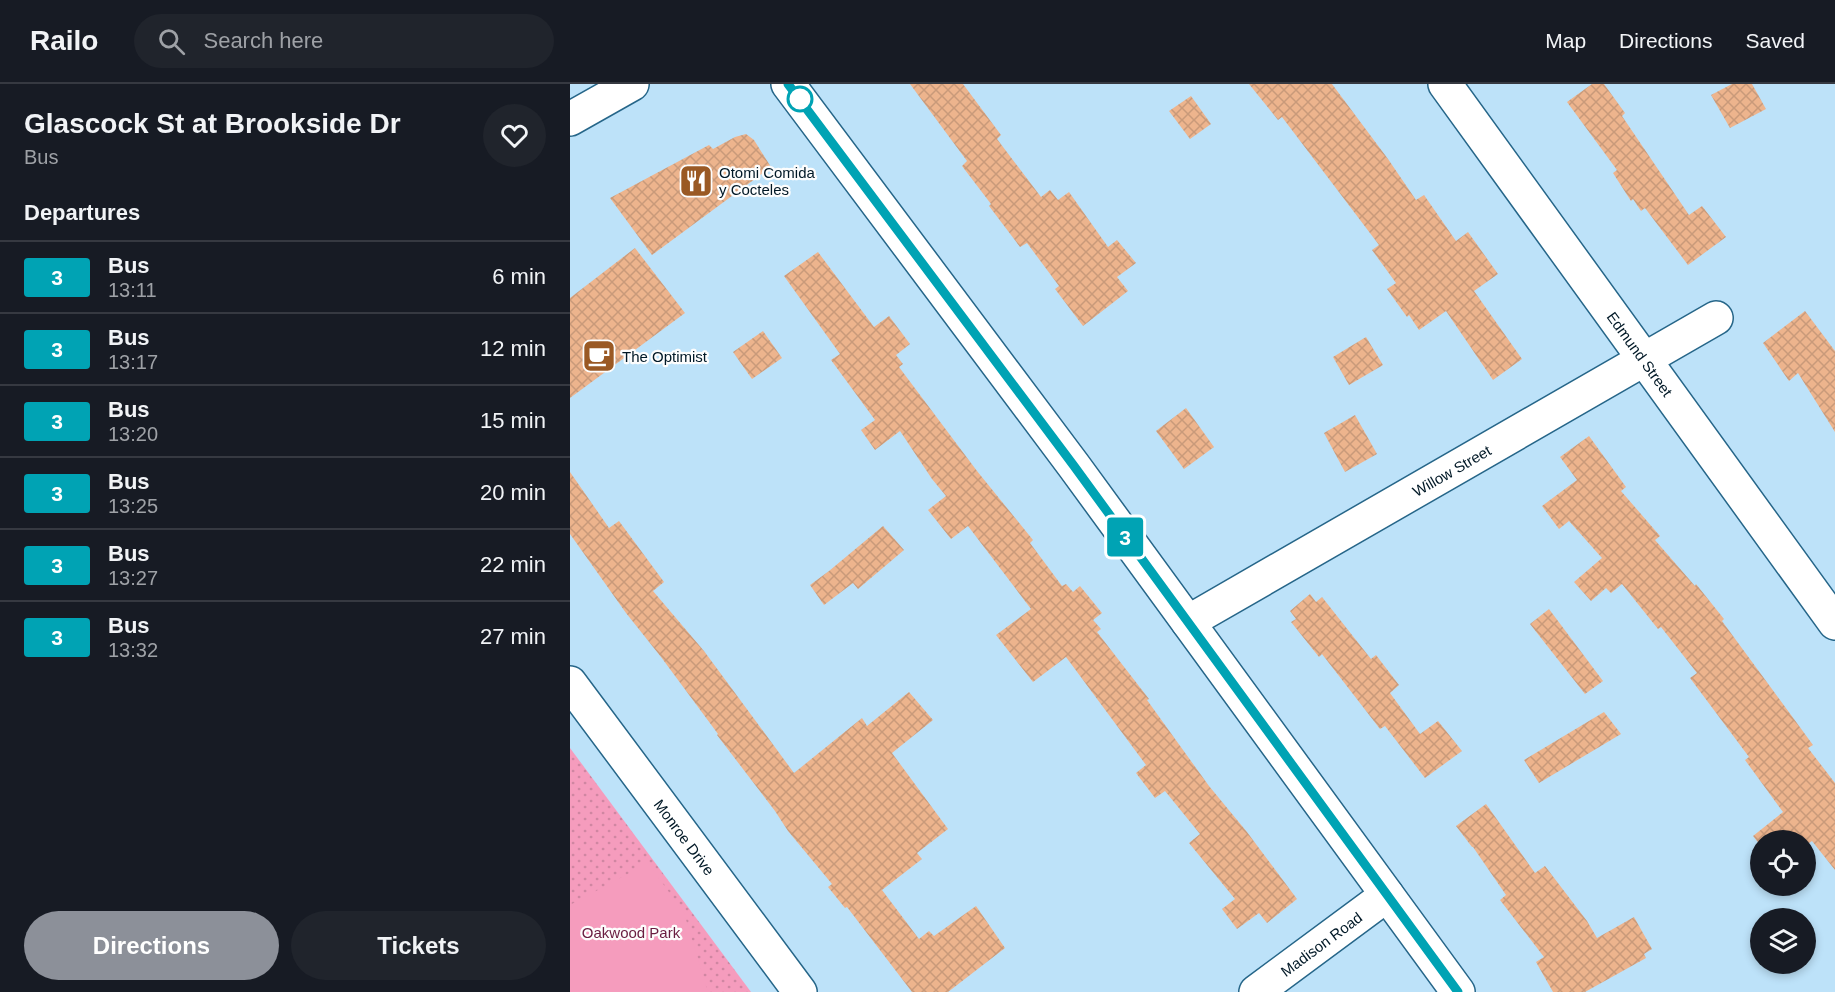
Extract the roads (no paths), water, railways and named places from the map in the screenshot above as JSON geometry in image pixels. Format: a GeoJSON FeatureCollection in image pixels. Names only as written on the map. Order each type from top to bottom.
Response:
{"type":"FeatureCollection","features":[{"type":"Feature","properties":{"kind":"street"},"geometry":{"type":"LineString","coordinates":[[570,119],[632,84]]}},
{"type":"Feature","properties":{"kind":"street"},"geometry":{"type":"LineString","coordinates":[[788,84],[1060,448],[1458,992]]}},
{"type":"Feature","properties":{"kind":"street","name":"Edmund Street"},"geometry":{"type":"LineString","coordinates":[[1445,84],[1835,623]]}},
{"type":"Feature","properties":{"kind":"street","name":"Willow Street"},"geometry":{"type":"LineString","coordinates":[[1188,622],[1716,318]]}},
{"type":"Feature","properties":{"kind":"street","name":"Monroe Drive"},"geometry":{"type":"LineString","coordinates":[[570,683],[800,992]]}},
{"type":"Feature","properties":{"kind":"street","name":"Madison Road"},"geometry":{"type":"LineString","coordinates":[[1256,992],[1387,895]]}},
{"type":"Feature","properties":{"kind":"place","name":"Otomi Comida y Cocteles"},"geometry":{"type":"Point","coordinates":[696,181]}},
{"type":"Feature","properties":{"kind":"place","name":"The Optimist"},"geometry":{"type":"Point","coordinates":[599,356]}},
{"type":"Feature","properties":{"kind":"park label","name":"Oakwood Park"},"geometry":{"type":"Point","coordinates":[631,932]}}]}
